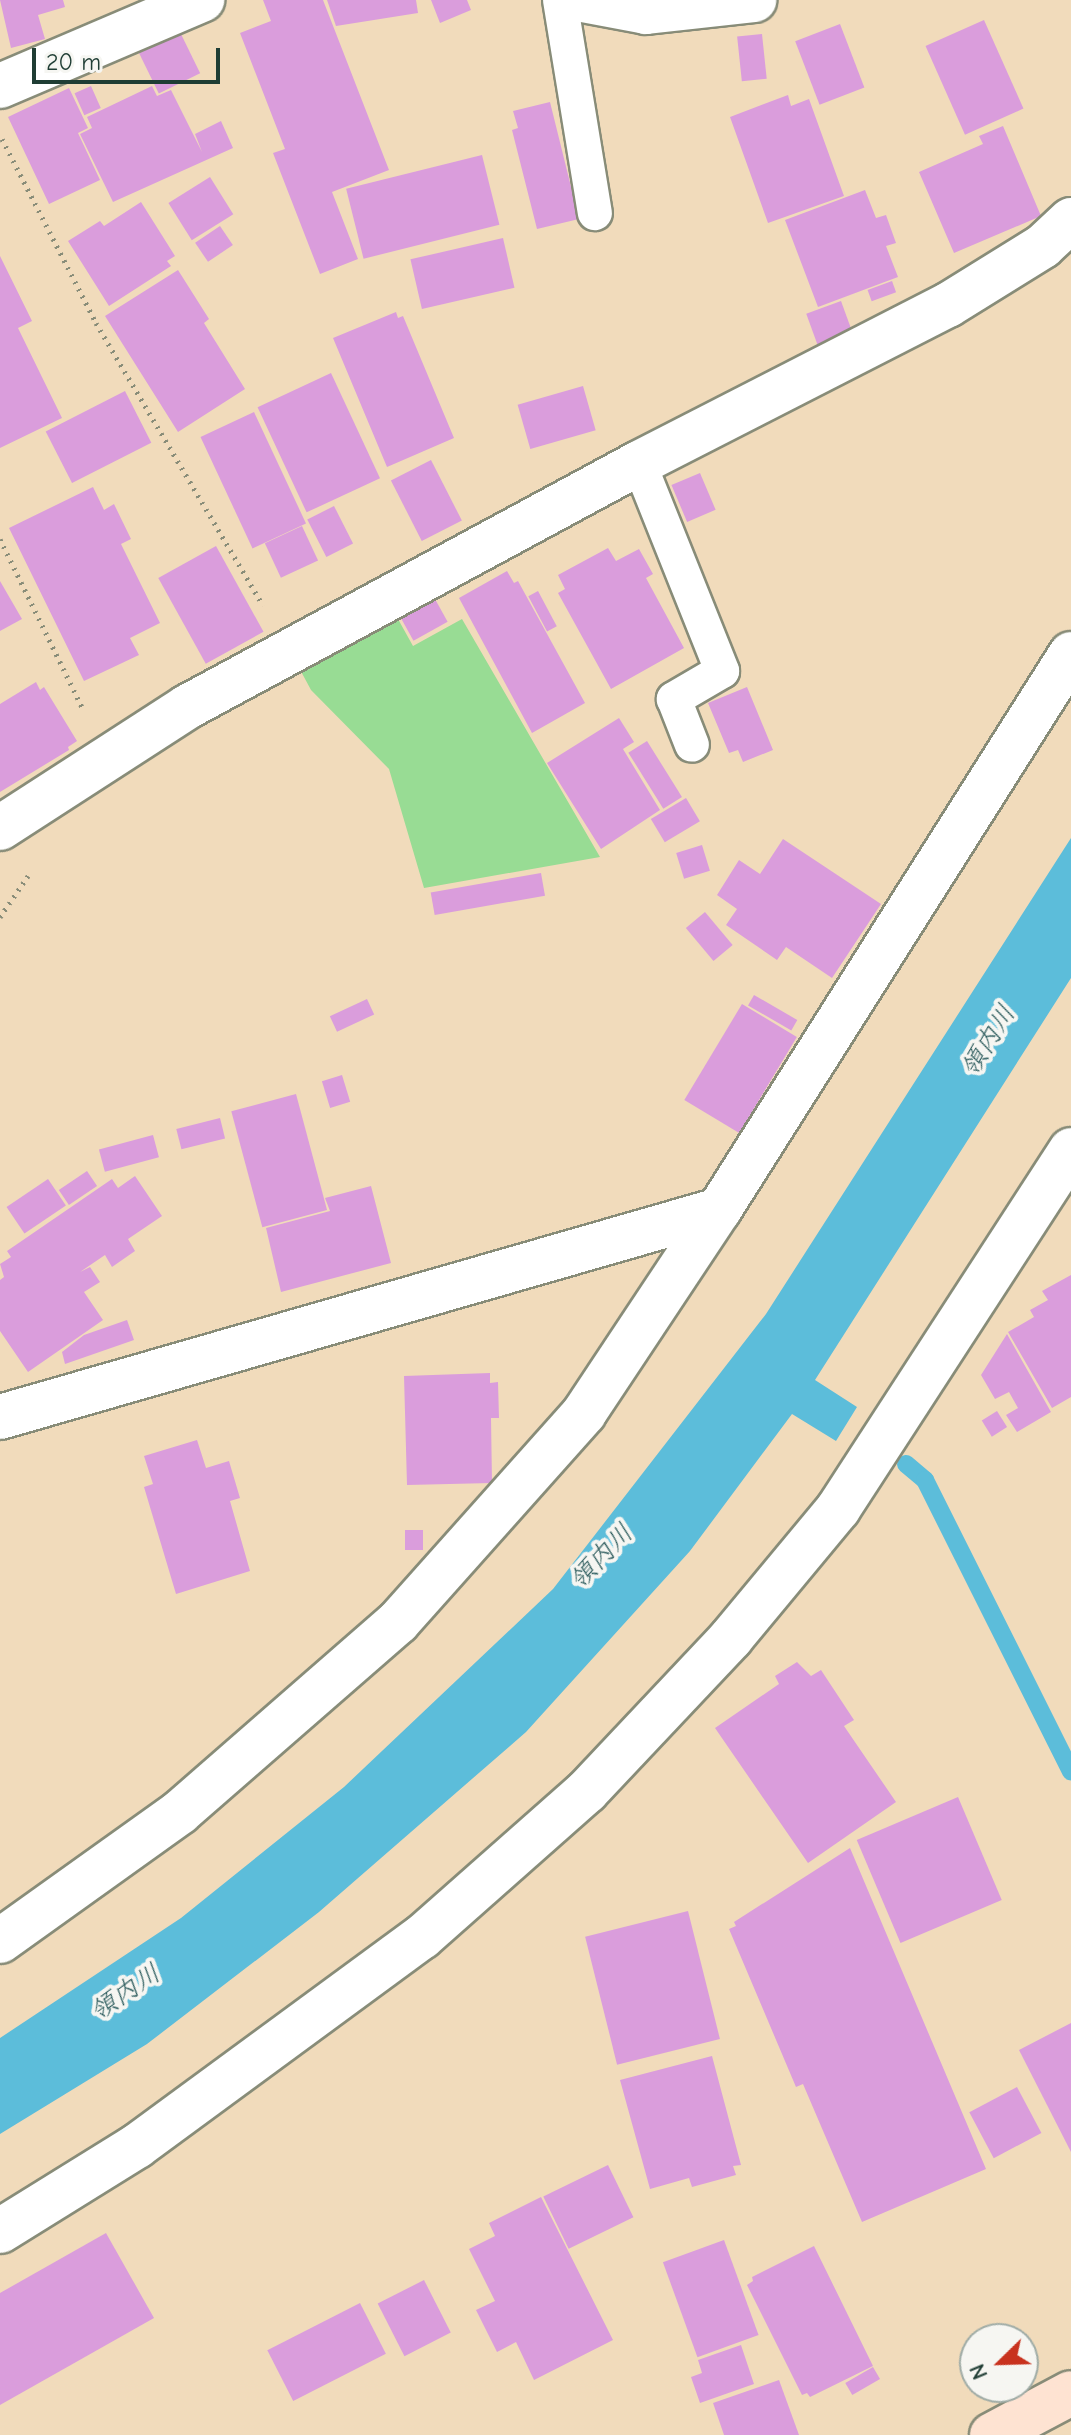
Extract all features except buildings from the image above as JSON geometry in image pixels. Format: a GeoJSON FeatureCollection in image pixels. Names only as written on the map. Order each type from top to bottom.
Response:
{"type":"FeatureCollection","features":[{"type":"Feature","properties":{"kind":"main road"},"geometry":{"type":"LineString","coordinates":[[992,2435],[1071,2393]]}},
{"type":"Feature","properties":{"kind":"street"},"geometry":{"type":"LineString","coordinates":[[0,86],[202,0]]}},
{"type":"Feature","properties":{"kind":"street"},"geometry":{"type":"LineString","coordinates":[[582,0],[645,6],[754,0]]}},
{"type":"Feature","properties":{"kind":"street"},"geometry":{"type":"LineString","coordinates":[[0,828],[187,707],[639,463],[948,305],[1043,246],[1071,220]]}},
{"type":"Feature","properties":{"kind":"street"},"geometry":{"type":"LineString","coordinates":[[0,1941],[180,1812],[398,1622],[584,1413],[719,1210],[1071,654]]}},
{"type":"Feature","properties":{"kind":"street"},"geometry":{"type":"LineString","coordinates":[[0,2231],[137,2146],[422,1937],[587,1791],[731,1638],[838,1509],[1071,1150]]}},
{"type":"Feature","properties":{"kind":"street"},"geometry":{"type":"LineString","coordinates":[[0,1417],[719,1210]]}},
{"type":"Feature","properties":{"kind":"lane"},"geometry":{"type":"LineString","coordinates":[[560,0],[595,213]]}},
{"type":"Feature","properties":{"kind":"lane"},"geometry":{"type":"LineString","coordinates":[[639,463],[722,671],[674,699],[692,745]]}},
{"type":"Feature","properties":{"kind":"path"},"geometry":{"type":"LineString","coordinates":[[0,135],[96,323],[290,651]]}},
{"type":"Feature","properties":{"kind":"path"},"geometry":{"type":"LineString","coordinates":[[0,539],[107,759]]}},
{"type":"Feature","properties":{"kind":"green space"},"geometry":{"type":"Polygon","coordinates":[[[393,610],[413,646],[462,619],[600,857],[424,888],[389,769],[311,690],[297,664],[393,610]]]}},
{"type":"Feature","properties":{"kind":"water","name":"領内川"},"geometry":{"type":"Polygon","coordinates":[[[1071,838],[1071,978],[815,1380],[857,1407],[836,1441],[792,1414],[690,1551],[526,1732],[319,1912],[147,2044],[0,2134],[0,2038],[181,1918],[344,1787],[553,1589],[766,1314],[1071,838]]]}},
{"type":"Feature","properties":{"kind":"waterway"},"geometry":{"type":"LineString","coordinates":[[906,1464],[925,1480],[1071,1772]]}}]}
